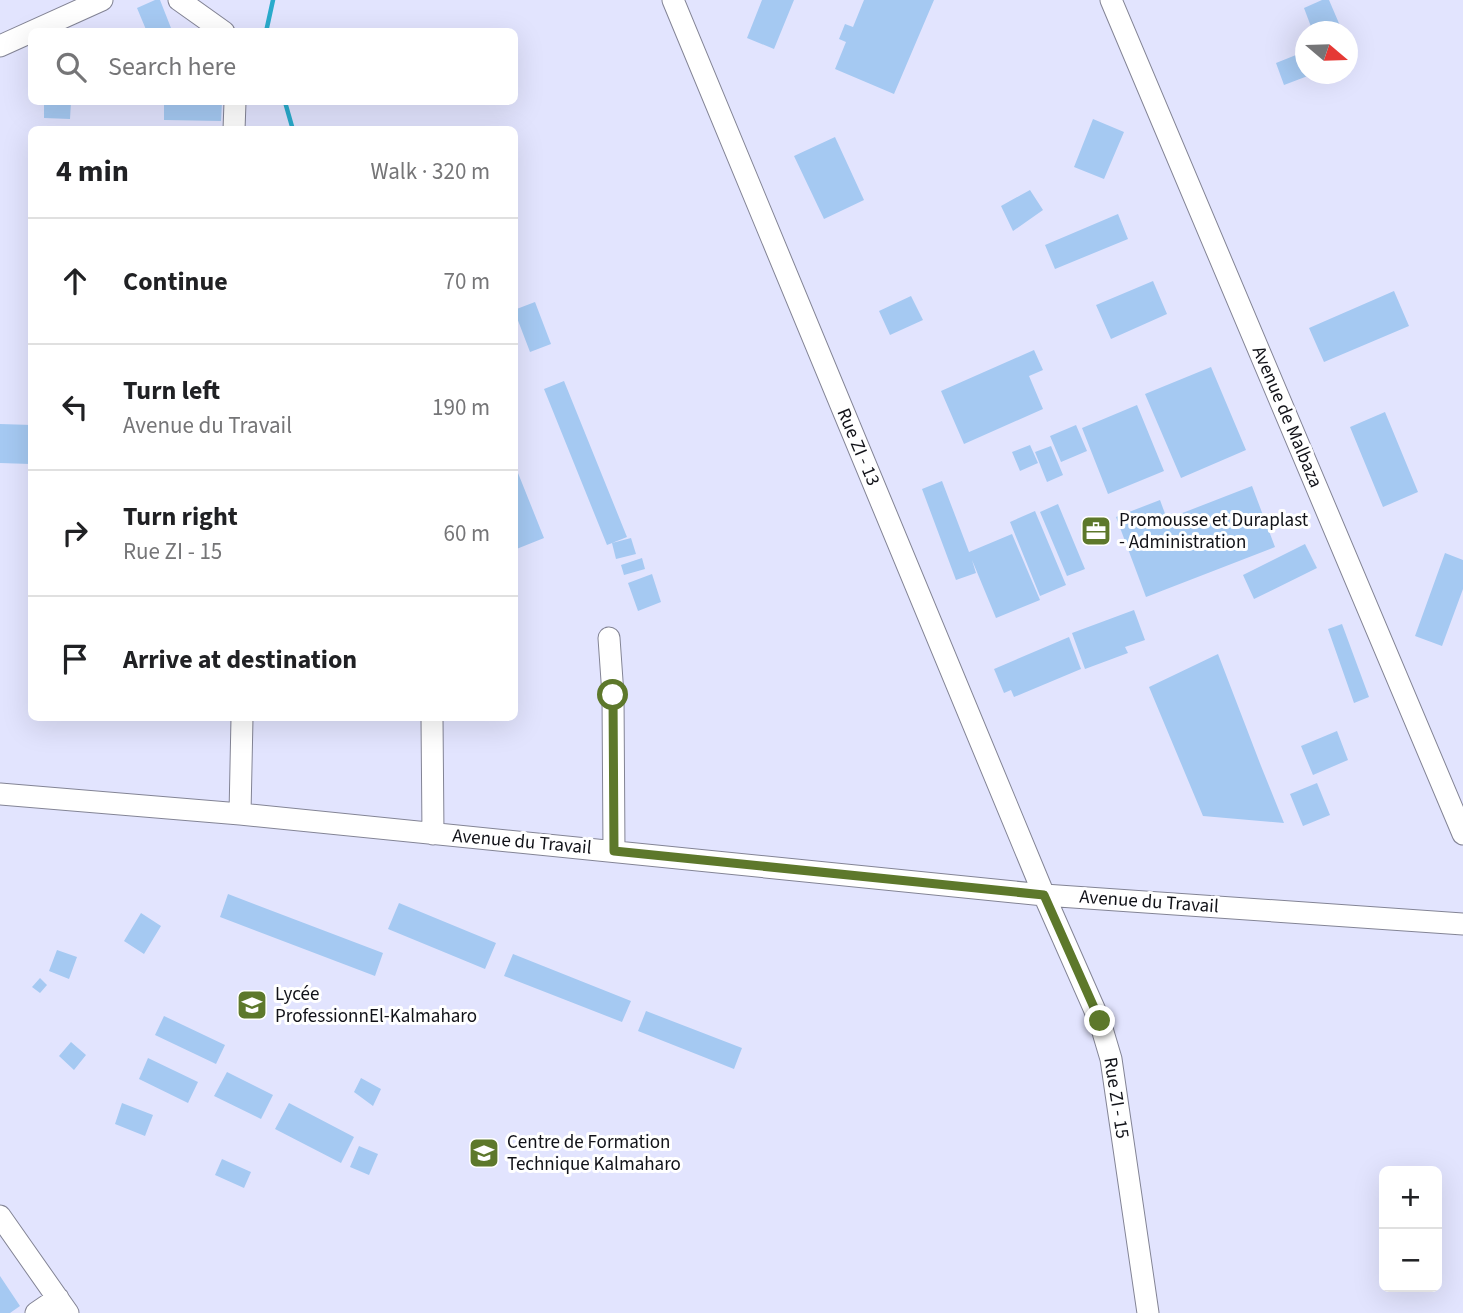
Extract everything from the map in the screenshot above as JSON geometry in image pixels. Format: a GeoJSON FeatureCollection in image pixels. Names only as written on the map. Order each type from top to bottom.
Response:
{"type":"FeatureCollection","features":[{"type":"Feature","properties":{"kind":"street"},"geometry":{"type":"LineString","coordinates":[[40,28],[102,0]]}},
{"type":"Feature","properties":{"kind":"street"},"geometry":{"type":"LineString","coordinates":[[179,0],[218,28]]}},
{"type":"Feature","properties":{"kind":"street","name":"Rue ZI - 13"},"geometry":{"type":"LineString","coordinates":[[673,0],[1044,895]]}},
{"type":"Feature","properties":{"kind":"street","name":"Avenue de Malbaza"},"geometry":{"type":"LineString","coordinates":[[1111,0],[1463,834]]}},
{"type":"Feature","properties":{"kind":"street"},"geometry":{"type":"LineString","coordinates":[[0,46],[28,33]]}},
{"type":"Feature","properties":{"kind":"street"},"geometry":{"type":"LineString","coordinates":[[234,126],[235,105]]}},
{"type":"Feature","properties":{"kind":"street"},"geometry":{"type":"LineString","coordinates":[[609,638],[613,695],[614,851]]}},
{"type":"Feature","properties":{"kind":"street"},"geometry":{"type":"LineString","coordinates":[[240,814],[242,721]]}},
{"type":"Feature","properties":{"kind":"street"},"geometry":{"type":"LineString","coordinates":[[432,721],[433,834]]}},
{"type":"Feature","properties":{"kind":"street","name":"Avenue du Travail"},"geometry":{"type":"LineString","coordinates":[[0,794],[240,814],[1044,895],[1463,924]]}},
{"type":"Feature","properties":{"kind":"street","name":"Rue ZI - 15"},"geometry":{"type":"LineString","coordinates":[[1044,895],[1100,1021],[1111,1059],[1148,1313]]}},
{"type":"Feature","properties":{"kind":"street"},"geometry":{"type":"LineString","coordinates":[[0,1216],[63,1305],[36,1313]]}},
{"type":"Feature","properties":{"kind":"shaded area"},"geometry":{"type":"Polygon","coordinates":[[[0,0],[1463,0],[1463,1313],[0,1313],[0,0]]]}},
{"type":"Feature","properties":{"kind":"building"},"geometry":{"type":"Polygon","coordinates":[[[160,0],[171,28],[145,28],[137,8],[160,0]]]}},
{"type":"Feature","properties":{"kind":"building"},"geometry":{"type":"Polygon","coordinates":[[[762,0],[794,0],[774,49],[747,38],[762,0]]]}},
{"type":"Feature","properties":{"kind":"building"},"geometry":{"type":"Polygon","coordinates":[[[864,0],[934,0],[894,94],[835,69],[846,42],[839,39],[845,24],[853,27],[864,0]]]}},
{"type":"Feature","properties":{"kind":"building"},"geometry":{"type":"Polygon","coordinates":[[[1322,0],[1329,0],[1338,21],[1309,21],[1304,8],[1322,0]]]}},
{"type":"Feature","properties":{"kind":"building"},"geometry":{"type":"Polygon","coordinates":[[[1295,55],[1295,81],[1284,85],[1276,63],[1295,55]]]}},
{"type":"Feature","properties":{"kind":"building"},"geometry":{"type":"Polygon","coordinates":[[[44,105],[71,105],[70,119],[44,118],[44,105]]]}},
{"type":"Feature","properties":{"kind":"building"},"geometry":{"type":"Polygon","coordinates":[[[164,105],[222,105],[221,121],[164,120],[164,105]]]}},
{"type":"Feature","properties":{"kind":"building"},"geometry":{"type":"Polygon","coordinates":[[[1093,119],[1124,132],[1104,179],[1074,167],[1093,119]]]}},
{"type":"Feature","properties":{"kind":"building"},"geometry":{"type":"Polygon","coordinates":[[[835,137],[864,200],[824,219],[794,156],[835,137]]]}},
{"type":"Feature","properties":{"kind":"building"},"geometry":{"type":"Polygon","coordinates":[[[1030,190],[1043,210],[1013,231],[1001,206],[1030,190]]]}},
{"type":"Feature","properties":{"kind":"building"},"geometry":{"type":"Polygon","coordinates":[[[1118,214],[1128,239],[1055,269],[1045,245],[1118,214]]]}},
{"type":"Feature","properties":{"kind":"building"},"geometry":{"type":"Polygon","coordinates":[[[1153,281],[1167,314],[1111,339],[1096,305],[1153,281]]]}},
{"type":"Feature","properties":{"kind":"building"},"geometry":{"type":"Polygon","coordinates":[[[1394,291],[1409,326],[1324,362],[1309,328],[1394,291]]]}},
{"type":"Feature","properties":{"kind":"building"},"geometry":{"type":"Polygon","coordinates":[[[911,296],[923,320],[890,335],[879,311],[911,296]]]}},
{"type":"Feature","properties":{"kind":"building"},"geometry":{"type":"Polygon","coordinates":[[[535,302],[551,344],[530,352],[518,320],[518,308],[535,302]]]}},
{"type":"Feature","properties":{"kind":"building"},"geometry":{"type":"Polygon","coordinates":[[[1034,350],[1043,370],[1029,376],[1043,409],[964,444],[941,391],[1034,350]]]}},
{"type":"Feature","properties":{"kind":"building"},"geometry":{"type":"Polygon","coordinates":[[[1211,367],[1246,450],[1181,478],[1145,394],[1211,367]]]}},
{"type":"Feature","properties":{"kind":"building"},"geometry":{"type":"Polygon","coordinates":[[[564,381],[627,537],[607,545],[544,389],[564,381]]]}},
{"type":"Feature","properties":{"kind":"building"},"geometry":{"type":"Polygon","coordinates":[[[1137,405],[1164,471],[1108,494],[1082,428],[1137,405]]]}},
{"type":"Feature","properties":{"kind":"building"},"geometry":{"type":"Polygon","coordinates":[[[1385,412],[1418,492],[1383,507],[1350,427],[1385,412]]]}},
{"type":"Feature","properties":{"kind":"building"},"geometry":{"type":"Polygon","coordinates":[[[0,424],[28,425],[28,464],[0,463],[0,424]]]}},
{"type":"Feature","properties":{"kind":"building"},"geometry":{"type":"Polygon","coordinates":[[[1076,425],[1087,451],[1061,462],[1050,436],[1076,425]]]}},
{"type":"Feature","properties":{"kind":"building"},"geometry":{"type":"Polygon","coordinates":[[[1030,445],[1038,463],[1020,471],[1012,452],[1030,445]]]}},
{"type":"Feature","properties":{"kind":"building"},"geometry":{"type":"Polygon","coordinates":[[[1051,446],[1063,475],[1047,482],[1035,452],[1051,446]]]}},
{"type":"Feature","properties":{"kind":"building"},"geometry":{"type":"Polygon","coordinates":[[[518,473],[544,538],[518,548],[518,473]]]}},
{"type":"Feature","properties":{"kind":"building"},"geometry":{"type":"Polygon","coordinates":[[[942,481],[969,552],[1012,534],[1040,600],[996,618],[972,560],[976,573],[956,580],[922,489],[942,481]]]}},
{"type":"Feature","properties":{"kind":"building"},"geometry":{"type":"Polygon","coordinates":[[[1252,486],[1275,547],[1146,597],[1116,517],[1160,500],[1167,519],[1252,486]]]}},
{"type":"Feature","properties":{"kind":"building"},"geometry":{"type":"Polygon","coordinates":[[[1058,504],[1085,569],[1067,576],[1040,512],[1058,504]]]}},
{"type":"Feature","properties":{"kind":"building"},"geometry":{"type":"Polygon","coordinates":[[[1035,511],[1066,585],[1040,596],[1010,522],[1035,511]]]}},
{"type":"Feature","properties":{"kind":"building"},"geometry":{"type":"Polygon","coordinates":[[[631,538],[636,554],[616,559],[612,543],[631,538]]]}},
{"type":"Feature","properties":{"kind":"building"},"geometry":{"type":"Polygon","coordinates":[[[1305,544],[1317,568],[1254,599],[1243,575],[1305,544]]]}},
{"type":"Feature","properties":{"kind":"building"},"geometry":{"type":"Polygon","coordinates":[[[1445,553],[1463,560],[1463,589],[1442,646],[1415,636],[1445,553]]]}},
{"type":"Feature","properties":{"kind":"building"},"geometry":{"type":"Polygon","coordinates":[[[642,558],[645,569],[624,575],[621,565],[642,558]]]}},
{"type":"Feature","properties":{"kind":"building"},"geometry":{"type":"Polygon","coordinates":[[[652,574],[661,602],[638,611],[628,583],[652,574]]]}},
{"type":"Feature","properties":{"kind":"building"},"geometry":{"type":"Polygon","coordinates":[[[1134,610],[1145,640],[1125,647],[1128,653],[1085,669],[1072,633],[1134,610]]]}},
{"type":"Feature","properties":{"kind":"building"},"geometry":{"type":"Polygon","coordinates":[[[1342,624],[1369,697],[1354,703],[1328,629],[1342,624]]]}},
{"type":"Feature","properties":{"kind":"building"},"geometry":{"type":"Polygon","coordinates":[[[1069,637],[1081,669],[1014,697],[1011,690],[1004,693],[994,669],[1069,637]]]}},
{"type":"Feature","properties":{"kind":"building"},"geometry":{"type":"Polygon","coordinates":[[[1218,654],[1284,823],[1203,816],[1149,687],[1218,654]]]}},
{"type":"Feature","properties":{"kind":"building"},"geometry":{"type":"Polygon","coordinates":[[[1337,731],[1348,760],[1313,775],[1301,746],[1337,731]]]}},
{"type":"Feature","properties":{"kind":"building"},"geometry":{"type":"Polygon","coordinates":[[[1317,783],[1330,815],[1303,826],[1290,794],[1317,783]]]}},
{"type":"Feature","properties":{"kind":"building"},"geometry":{"type":"Polygon","coordinates":[[[228,894],[383,953],[375,976],[220,917],[228,894]]]}},
{"type":"Feature","properties":{"kind":"building"},"geometry":{"type":"Polygon","coordinates":[[[399,903],[496,943],[485,969],[388,929],[399,903]]]}},
{"type":"Feature","properties":{"kind":"building"},"geometry":{"type":"Polygon","coordinates":[[[141,913],[161,926],[144,954],[124,941],[141,913]]]}},
{"type":"Feature","properties":{"kind":"building"},"geometry":{"type":"Polygon","coordinates":[[[57,950],[77,957],[69,979],[49,971],[57,950]]]}},
{"type":"Feature","properties":{"kind":"building"},"geometry":{"type":"Polygon","coordinates":[[[513,954],[631,1001],[622,1022],[504,976],[513,954]]]}},
{"type":"Feature","properties":{"kind":"building"},"geometry":{"type":"Polygon","coordinates":[[[40,978],[47,985],[40,993],[32,987],[40,978]]]}},
{"type":"Feature","properties":{"kind":"building"},"geometry":{"type":"Polygon","coordinates":[[[646,1011],[742,1048],[734,1069],[638,1031],[646,1011]]]}},
{"type":"Feature","properties":{"kind":"building"},"geometry":{"type":"Polygon","coordinates":[[[164,1016],[225,1045],[216,1064],[155,1035],[164,1016]]]}},
{"type":"Feature","properties":{"kind":"building"},"geometry":{"type":"Polygon","coordinates":[[[71,1042],[86,1055],[74,1070],[59,1056],[71,1042]]]}},
{"type":"Feature","properties":{"kind":"building"},"geometry":{"type":"Polygon","coordinates":[[[148,1058],[198,1082],[188,1103],[139,1079],[148,1058]]]}},
{"type":"Feature","properties":{"kind":"building"},"geometry":{"type":"Polygon","coordinates":[[[227,1072],[273,1095],[261,1119],[214,1096],[227,1072]]]}},
{"type":"Feature","properties":{"kind":"building"},"geometry":{"type":"Polygon","coordinates":[[[361,1078],[381,1089],[373,1106],[354,1092],[361,1078]]]}},
{"type":"Feature","properties":{"kind":"building"},"geometry":{"type":"Polygon","coordinates":[[[122,1103],[153,1115],[145,1136],[115,1124],[122,1103]]]}},
{"type":"Feature","properties":{"kind":"building"},"geometry":{"type":"Polygon","coordinates":[[[289,1103],[354,1137],[341,1163],[275,1129],[289,1103]]]}},
{"type":"Feature","properties":{"kind":"building"},"geometry":{"type":"Polygon","coordinates":[[[359,1146],[378,1154],[369,1175],[350,1167],[359,1146]]]}},
{"type":"Feature","properties":{"kind":"building"},"geometry":{"type":"Polygon","coordinates":[[[222,1159],[251,1172],[244,1188],[215,1175],[222,1159]]]}},
{"type":"Feature","properties":{"kind":"building"},"geometry":{"type":"Polygon","coordinates":[[[0,1276],[20,1306],[10,1313],[0,1313],[0,1276]]]}},
{"type":"Feature","properties":{"kind":"waterway"},"geometry":{"type":"LineString","coordinates":[[267,28],[273,0]]}},
{"type":"Feature","properties":{"kind":"waterway"},"geometry":{"type":"LineString","coordinates":[[286,105],[292,126]]}},
{"type":"Feature","properties":{"kind":"place","name":"Promousse et Duraplast - Administration"},"geometry":{"type":"Point","coordinates":[1096,531]}},
{"type":"Feature","properties":{"kind":"place","name":"Lycée ProfessionnEl-Kalmaharo"},"geometry":{"type":"Point","coordinates":[252,1005]}},
{"type":"Feature","properties":{"kind":"place","name":"Centre de Formation Technique Kalmaharo"},"geometry":{"type":"Point","coordinates":[484,1153]}},
{"type":"Feature","properties":{"kind":"route"},"geometry":{"type":"LineString","coordinates":[[613,695],[614,851],[1044,895],[1100,1021]]}}]}
